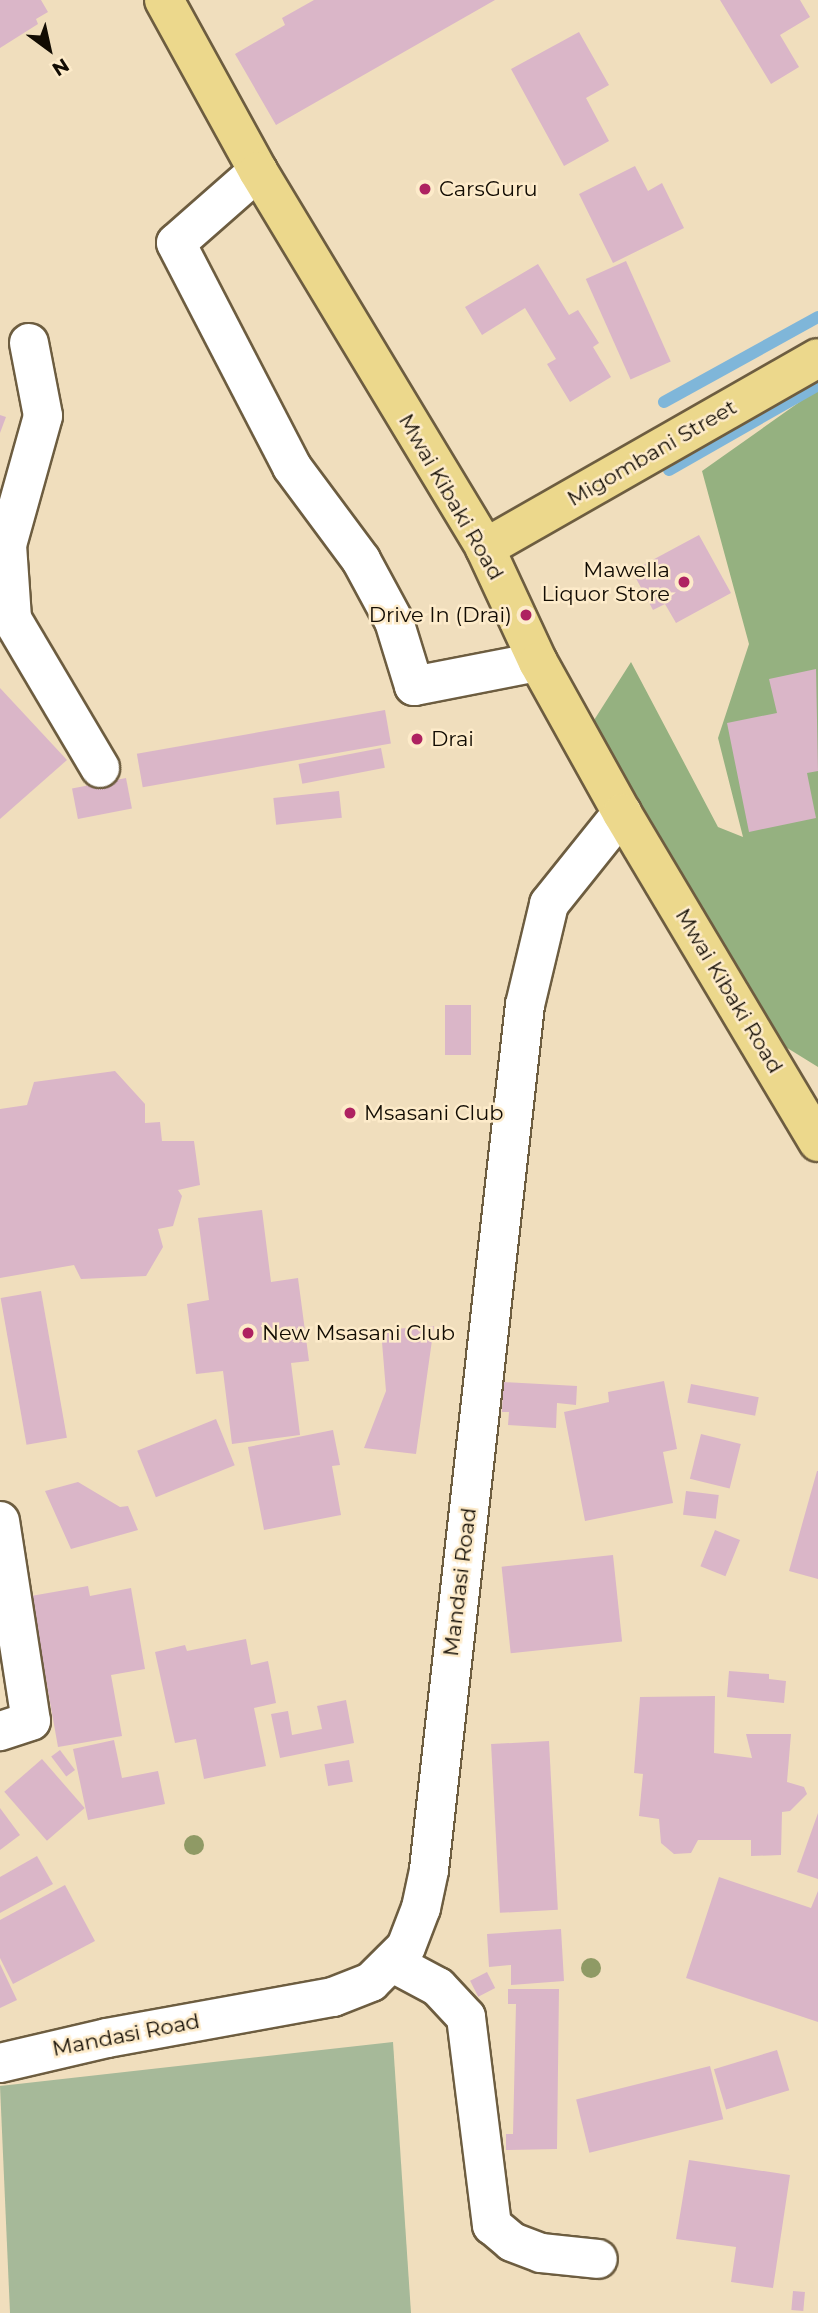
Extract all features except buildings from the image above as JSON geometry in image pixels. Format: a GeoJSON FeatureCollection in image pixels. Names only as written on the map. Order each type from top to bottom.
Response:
{"type":"FeatureCollection","features":[{"type":"Feature","properties":{"kind":"main road","name":"Mwai Kibaki Road"},"geometry":{"type":"LineString","coordinates":[[163,0],[258,171],[485,548],[538,662],[622,813],[818,1142]]}},
{"type":"Feature","properties":{"kind":"main road","name":"Migombani Street"},"geometry":{"type":"LineString","coordinates":[[485,548],[818,358]]}},
{"type":"Feature","properties":{"kind":"street"},"geometry":{"type":"LineString","coordinates":[[258,171],[176,243],[292,467],[361,560],[394,621],[414,687],[538,662]]}},
{"type":"Feature","properties":{"kind":"street"},"geometry":{"type":"LineString","coordinates":[[29,343],[43,416],[7,545],[12,619],[100,768]]}},
{"type":"Feature","properties":{"kind":"street","name":"Mandasi Road"},"geometry":{"type":"LineString","coordinates":[[0,2063],[107,2038],[333,1997],[371,1982],[394,1963],[406,1947],[421,1908],[429,1870],[525,1004],[549,904],[622,813]]}},
{"type":"Feature","properties":{"kind":"street"},"geometry":{"type":"LineString","coordinates":[[0,1521],[31,1721],[0,1731]]}},
{"type":"Feature","properties":{"kind":"street"},"geometry":{"type":"LineString","coordinates":[[394,1963],[438,1987],[466,2017],[485,2196],[492,2225],[512,2242],[541,2253],[598,2259]]}},
{"type":"Feature","properties":{"kind":"green space"},"geometry":{"type":"Polygon","coordinates":[[[818,389],[818,1067],[763,1033],[582,739],[631,662],[718,827],[743,837],[718,738],[749,644],[702,471],[818,389]]]}},
{"type":"Feature","properties":{"kind":"green space"},"geometry":{"type":"Polygon","coordinates":[[[393,2042],[411,2313],[10,2313],[0,2086],[393,2042]]]}},
{"type":"Feature","properties":{"kind":"waterway"},"geometry":{"type":"LineString","coordinates":[[664,402],[818,317]]}},
{"type":"Feature","properties":{"kind":"waterway"},"geometry":{"type":"LineString","coordinates":[[669,470],[818,385]]}},
{"type":"Feature","properties":{"kind":"place","name":"CarsGuru"},"geometry":{"type":"Point","coordinates":[425,189]}},
{"type":"Feature","properties":{"kind":"place","name":"Mawella Liquor Store"},"geometry":{"type":"Point","coordinates":[684,582]}},
{"type":"Feature","properties":{"kind":"place","name":"Drive In (Drai)"},"geometry":{"type":"Point","coordinates":[526,615]}},
{"type":"Feature","properties":{"kind":"place","name":"Drai"},"geometry":{"type":"Point","coordinates":[417,739]}},
{"type":"Feature","properties":{"kind":"place","name":"Msasani Club"},"geometry":{"type":"Point","coordinates":[350,1113]}},
{"type":"Feature","properties":{"kind":"place","name":"New Msasani Club"},"geometry":{"type":"Point","coordinates":[248,1333]}}]}
